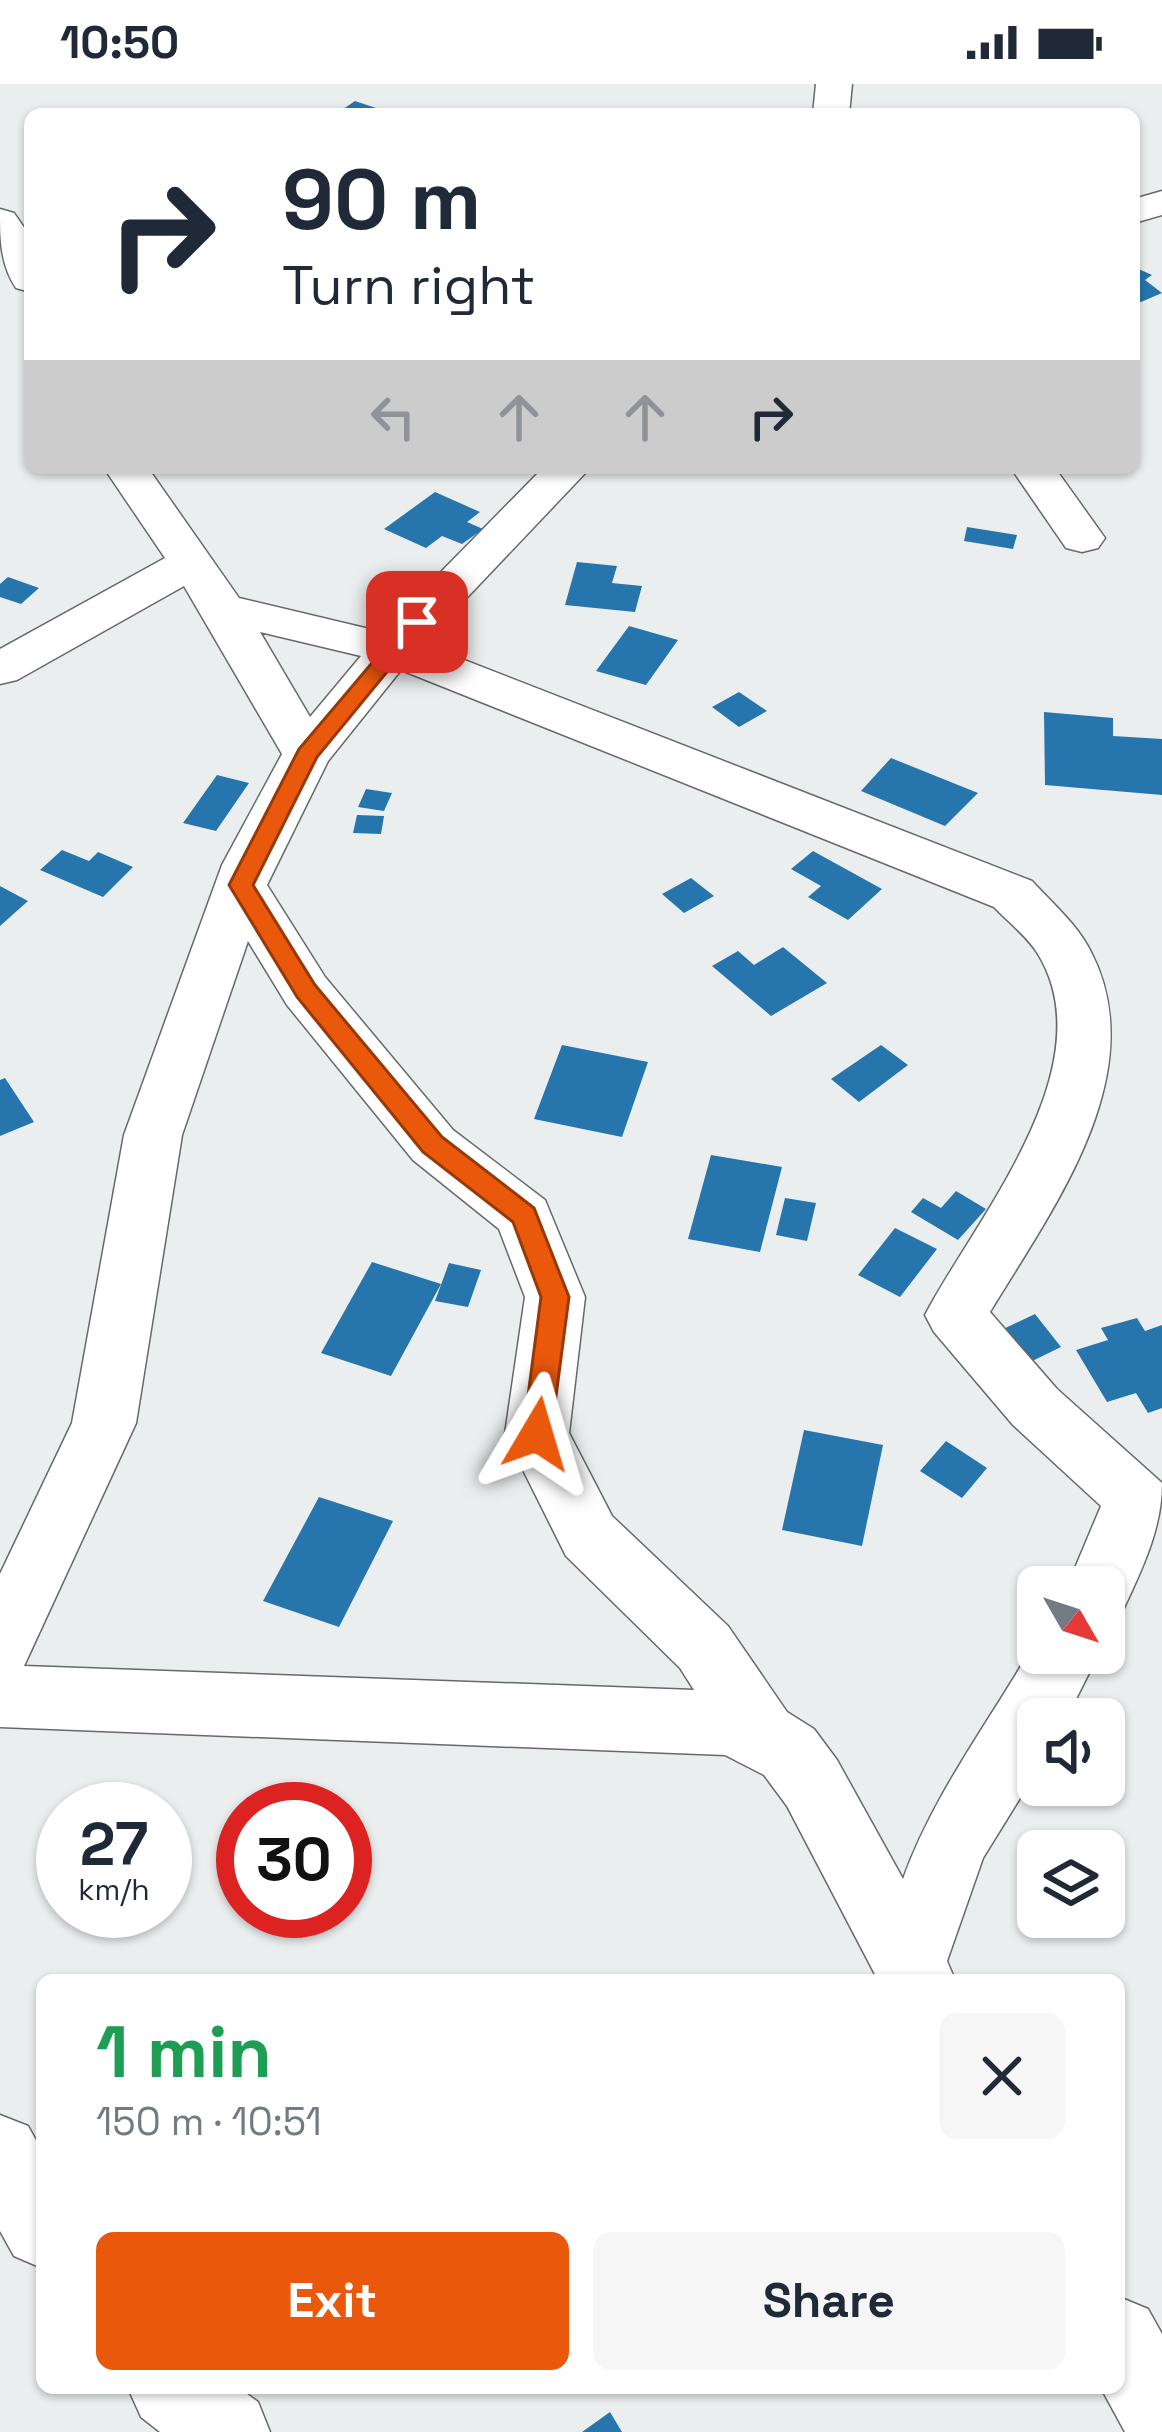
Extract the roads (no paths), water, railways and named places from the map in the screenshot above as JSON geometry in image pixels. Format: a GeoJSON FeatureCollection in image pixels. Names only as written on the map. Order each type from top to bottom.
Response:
{"type":"FeatureCollection","features":[{"type":"Feature","properties":{"kind":"street"},"geometry":{"type":"LineString","coordinates":[[0,221],[24,263]]}},
{"type":"Feature","properties":{"kind":"street"},"geometry":{"type":"LineString","coordinates":[[130,474],[223,609],[307,754]]}},
{"type":"Feature","properties":{"kind":"street"},"geometry":{"type":"LineString","coordinates":[[0,1645],[104,1423],[153,1135],[241,885],[307,754],[392,649],[562,474]]}},
{"type":"Feature","properties":{"kind":"street"},"geometry":{"type":"LineString","coordinates":[[1037,474],[1082,538]]}},
{"type":"Feature","properties":{"kind":"street"},"geometry":{"type":"LineString","coordinates":[[0,669],[192,562]]}},
{"type":"Feature","properties":{"kind":"street"},"geometry":{"type":"LineString","coordinates":[[223,609],[392,649],[1013,893],[1067,955],[1082,1011],[1077,1089],[1038,1175],[956,1316],[1035,1407],[1137,1498],[1109,1566]]}},
{"type":"Feature","properties":{"kind":"street"},"geometry":{"type":"LineString","coordinates":[[241,885],[306,991],[433,1144],[524,1216],[555,1297],[537,1434],[590,1536],[704,1648],[762,1735]]}},
{"type":"Feature","properties":{"kind":"street"},"geometry":{"type":"LineString","coordinates":[[914,1972],[952,1842],[1054,1674]]}},
{"type":"Feature","properties":{"kind":"street"},"geometry":{"type":"LineString","coordinates":[[0,1696],[429,1716],[725,1723],[762,1735],[789,1752],[812,1783],[914,1972]]}},
{"type":"Feature","properties":{"kind":"street"},"geometry":{"type":"LineString","coordinates":[[0,2154],[36,2217]]}},
{"type":"Feature","properties":{"kind":"street"},"geometry":{"type":"LineString","coordinates":[[1125,2352],[1153,2418]]}},
{"type":"Feature","properties":{"kind":"street"},"geometry":{"type":"LineString","coordinates":[[178,2394],[228,2432]]}}]}
